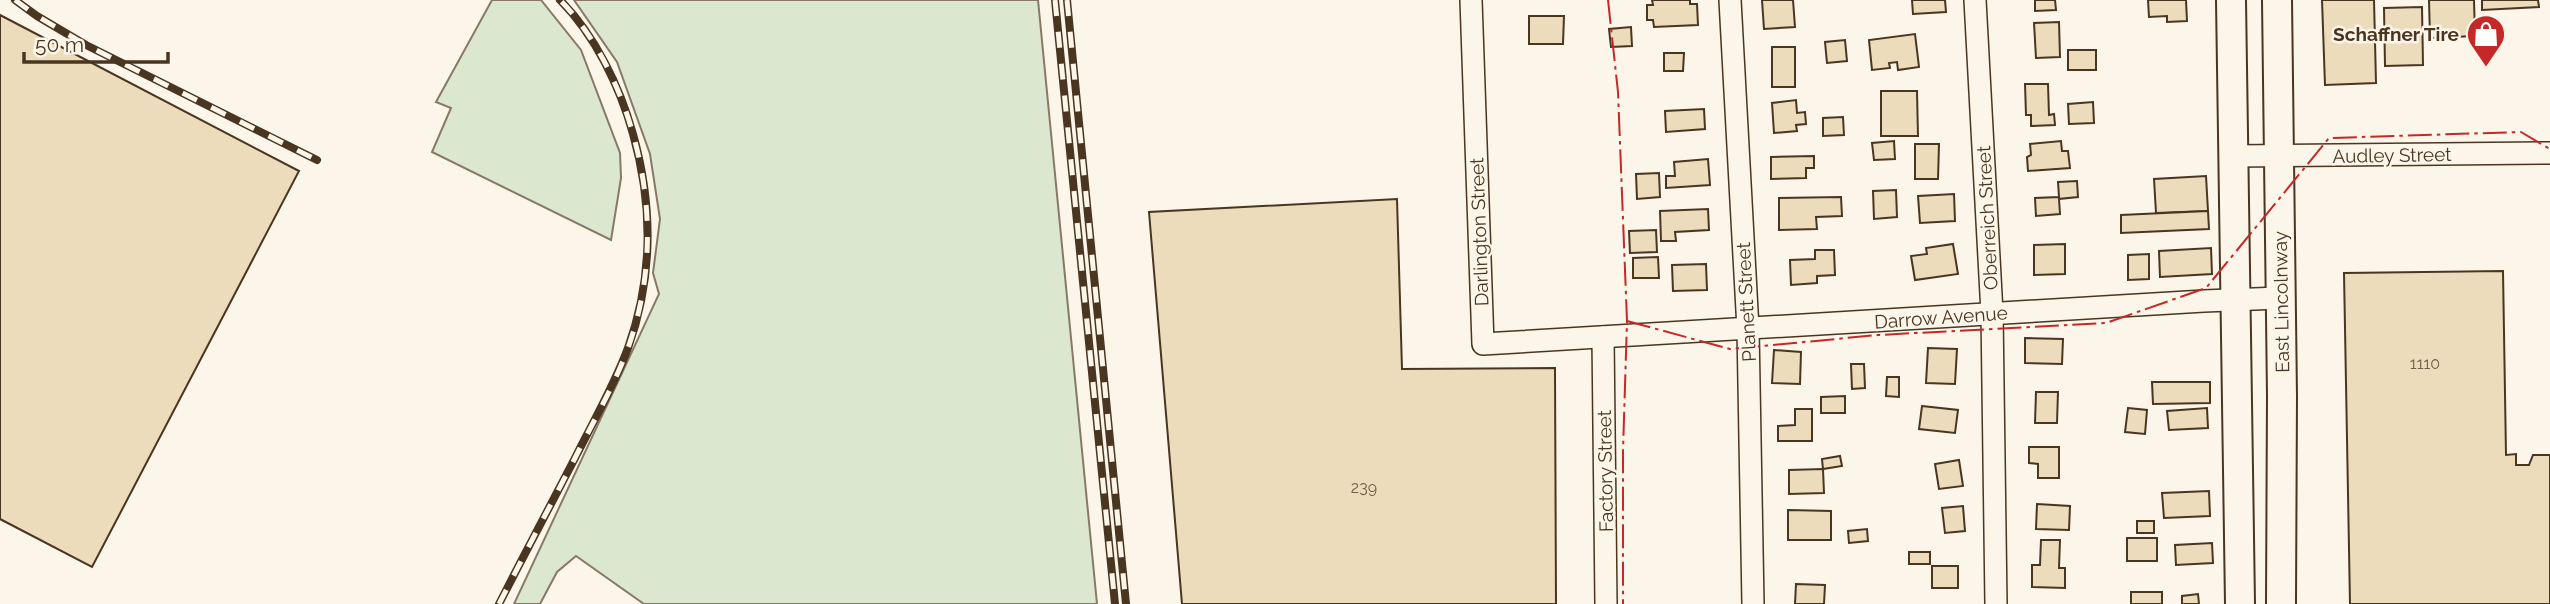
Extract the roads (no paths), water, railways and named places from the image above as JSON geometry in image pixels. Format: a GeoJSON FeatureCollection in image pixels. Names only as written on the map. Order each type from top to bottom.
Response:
{"type":"FeatureCollection","features":[{"type":"Feature","properties":{"kind":"main road"},"geometry":{"type":"LineString","coordinates":[[2231,0],[2240,604]]}},
{"type":"Feature","properties":{"kind":"main road","name":"East Lincolnway"},"geometry":{"type":"LineString","coordinates":[[2277,0],[2282,396],[2281,604]]}},
{"type":"Feature","properties":{"kind":"street","name":"Darlington Street"},"geometry":{"type":"LineString","coordinates":[[1471,0],[1483,344],[1603,337]]}},
{"type":"Feature","properties":{"kind":"street","name":"Planett Street"},"geometry":{"type":"LineString","coordinates":[[1730,0],[1748,329],[1753,604]]}},
{"type":"Feature","properties":{"kind":"street","name":"Oberreich Street"},"geometry":{"type":"LineString","coordinates":[[1975,0],[1992,313],[1996,604]]}},
{"type":"Feature","properties":{"kind":"street","name":"Audley Street"},"geometry":{"type":"LineString","coordinates":[[2234,156],[2550,153]]}},
{"type":"Feature","properties":{"kind":"street","name":"Darrow Avenue"},"geometry":{"type":"LineString","coordinates":[[1603,337],[2279,298]]}},
{"type":"Feature","properties":{"kind":"street","name":"Factory Street"},"geometry":{"type":"LineString","coordinates":[[1603,337],[1606,604]]}},
{"type":"Feature","properties":{"kind":"railway"},"geometry":{"type":"LineString","coordinates":[[15,0],[86,45],[317,160]]}},
{"type":"Feature","properties":{"kind":"railway"},"geometry":{"type":"LineString","coordinates":[[499,604],[616,376],[636,322],[646,268],[647,214],[644,188],[628,116],[605,62],[584,29],[560,0]]}},
{"type":"Feature","properties":{"kind":"railway"},"geometry":{"type":"LineString","coordinates":[[1055,0],[1115,604]]}},
{"type":"Feature","properties":{"kind":"railway"},"geometry":{"type":"LineString","coordinates":[[1067,0],[1126,604]]}},
{"type":"Feature","properties":{"kind":"place","name":"Schaffner Tire"},"geometry":{"type":"Point","coordinates":[2486,68]}}]}
